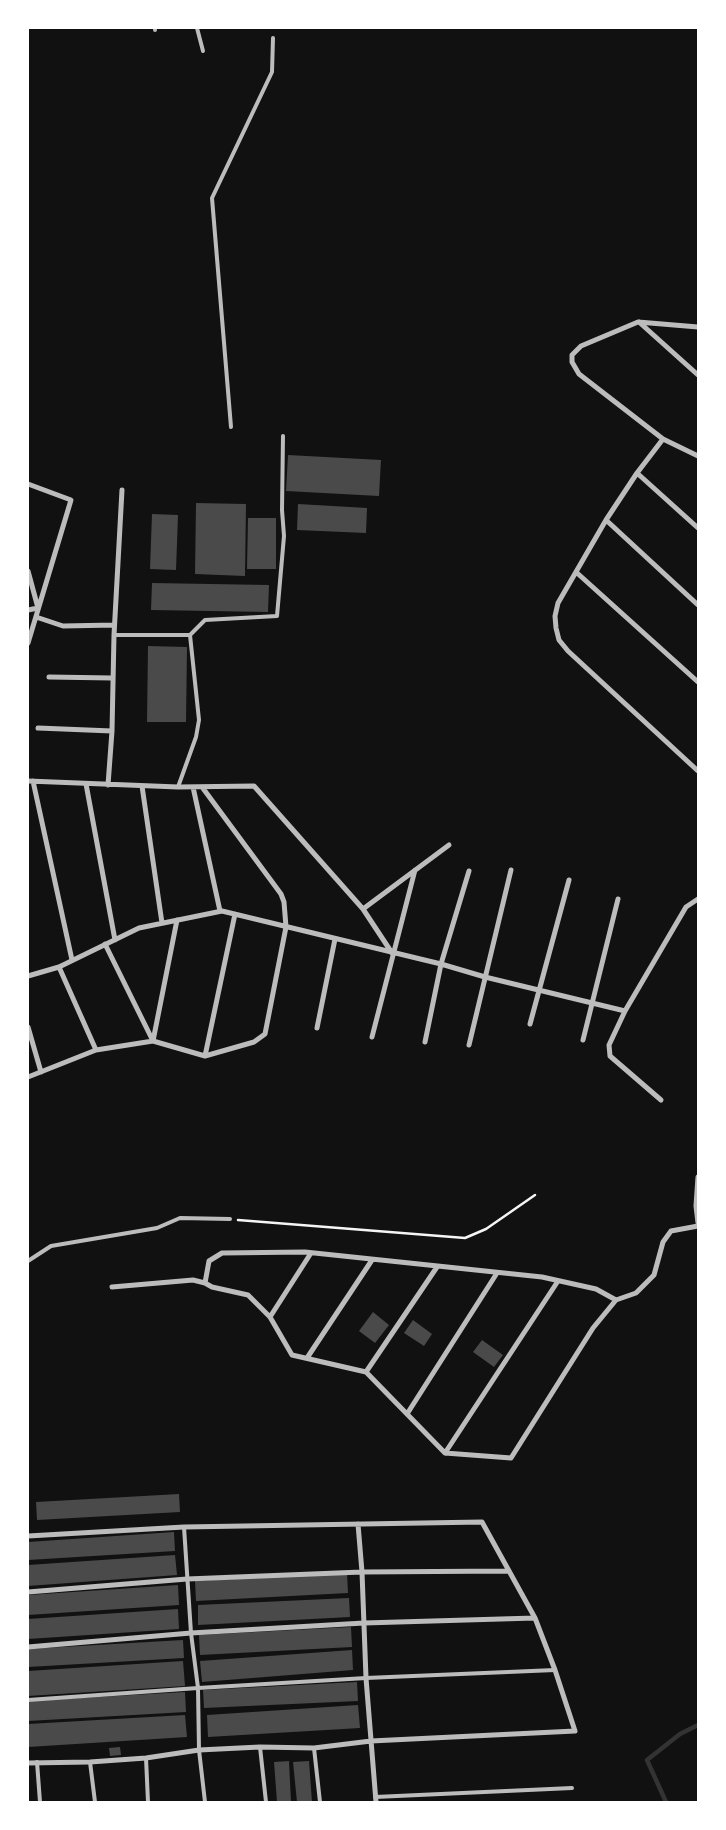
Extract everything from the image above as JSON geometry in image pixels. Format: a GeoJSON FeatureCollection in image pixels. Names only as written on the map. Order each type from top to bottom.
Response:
{"type":"FeatureCollection","features":[{"type":"Feature","properties":{"kind":"street"},"geometry":{"type":"LineString","coordinates":[[698,327],[638,322],[581,346],[572,355],[574,368],[580,374],[663,439],[698,456]]}},
{"type":"Feature","properties":{"kind":"street"},"geometry":{"type":"LineString","coordinates":[[638,322],[698,375]]}},
{"type":"Feature","properties":{"kind":"street"},"geometry":{"type":"LineString","coordinates":[[663,439],[637,473],[606,520],[558,602],[555,616],[559,640],[568,651],[698,772]]}},
{"type":"Feature","properties":{"kind":"street"},"geometry":{"type":"LineString","coordinates":[[637,473],[698,528]]}},
{"type":"Feature","properties":{"kind":"street"},"geometry":{"type":"LineString","coordinates":[[28,484],[71,500],[28,643]]}},
{"type":"Feature","properties":{"kind":"street"},"geometry":{"type":"LineString","coordinates":[[108,785],[112,731],[114,625],[122,490]]}},
{"type":"Feature","properties":{"kind":"street"},"geometry":{"type":"LineString","coordinates":[[606,520],[698,605]]}},
{"type":"Feature","properties":{"kind":"street"},"geometry":{"type":"LineString","coordinates":[[28,571],[38,608]]}},
{"type":"Feature","properties":{"kind":"street"},"geometry":{"type":"LineString","coordinates":[[576,572],[698,682]]}},
{"type":"Feature","properties":{"kind":"street"},"geometry":{"type":"LineString","coordinates":[[28,610],[38,608]]}},
{"type":"Feature","properties":{"kind":"street"},"geometry":{"type":"LineString","coordinates":[[36,616],[63,626],[114,625]]}},
{"type":"Feature","properties":{"kind":"street"},"geometry":{"type":"LineString","coordinates":[[49,677],[112,678]]}},
{"type":"Feature","properties":{"kind":"street"},"geometry":{"type":"LineString","coordinates":[[38,728],[112,731]]}},
{"type":"Feature","properties":{"kind":"street"},"geometry":{"type":"LineString","coordinates":[[72,960],[30,781],[178,787],[254,786],[363,909],[392,952]]}},
{"type":"Feature","properties":{"kind":"street"},"geometry":{"type":"LineString","coordinates":[[86,784],[115,940]]}},
{"type":"Feature","properties":{"kind":"street"},"geometry":{"type":"LineString","coordinates":[[142,786],[162,923]]}},
{"type":"Feature","properties":{"kind":"street"},"geometry":{"type":"LineString","coordinates":[[193,787],[220,911]]}},
{"type":"Feature","properties":{"kind":"street"},"geometry":{"type":"LineString","coordinates":[[28,1077],[96,1050],[152,1041],[205,1056],[254,1042],[264,1034],[286,927],[284,902],[202,787]]}},
{"type":"Feature","properties":{"kind":"street"},"geometry":{"type":"LineString","coordinates":[[363,909],[449,845]]}},
{"type":"Feature","properties":{"kind":"street"},"geometry":{"type":"LineString","coordinates":[[372,1037],[392,952],[416,870]]}},
{"type":"Feature","properties":{"kind":"street"},"geometry":{"type":"LineString","coordinates":[[470,1045],[511,870]]}},
{"type":"Feature","properties":{"kind":"street"},"geometry":{"type":"LineString","coordinates":[[425,1042],[442,964],[469,871]]}},
{"type":"Feature","properties":{"kind":"street"},"geometry":{"type":"LineString","coordinates":[[530,1024],[569,880]]}},
{"type":"Feature","properties":{"kind":"street"},"geometry":{"type":"LineString","coordinates":[[583,1040],[618,899]]}},
{"type":"Feature","properties":{"kind":"street"},"geometry":{"type":"LineString","coordinates":[[661,1100],[610,1056],[609,1045],[625,1011],[686,906],[698,899]]}},
{"type":"Feature","properties":{"kind":"street"},"geometry":{"type":"LineString","coordinates":[[28,976],[59,967],[139,928],[220,911],[442,964],[485,977],[625,1011]]}},
{"type":"Feature","properties":{"kind":"street"},"geometry":{"type":"LineString","coordinates":[[205,1056],[235,914]]}},
{"type":"Feature","properties":{"kind":"street"},"geometry":{"type":"LineString","coordinates":[[152,1041],[176,920]]}},
{"type":"Feature","properties":{"kind":"street"},"geometry":{"type":"LineString","coordinates":[[317,1028],[335,939]]}},
{"type":"Feature","properties":{"kind":"street"},"geometry":{"type":"LineString","coordinates":[[105,944],[152,1041]]}},
{"type":"Feature","properties":{"kind":"street"},"geometry":{"type":"LineString","coordinates":[[59,967],[96,1050]]}},
{"type":"Feature","properties":{"kind":"street"},"geometry":{"type":"LineString","coordinates":[[28,1027],[42,1072]]}},
{"type":"Feature","properties":{"kind":"street"},"geometry":{"type":"LineString","coordinates":[[112,1287],[193,1280],[205,1283],[212,1288],[248,1295],[270,1317],[292,1355],[366,1372],[445,1453],[511,1458],[593,1328],[616,1300],[636,1293],[654,1275],[663,1242],[671,1231],[698,1224],[696,1206],[698,1177]]}},
{"type":"Feature","properties":{"kind":"street"},"geometry":{"type":"LineString","coordinates":[[205,1283],[208,1262],[222,1253],[311,1253],[542,1277],[596,1289],[616,1300]]}},
{"type":"Feature","properties":{"kind":"street"},"geometry":{"type":"LineString","coordinates":[[270,1317],[311,1253]]}},
{"type":"Feature","properties":{"kind":"street"},"geometry":{"type":"LineString","coordinates":[[307,1358],[372,1260]]}},
{"type":"Feature","properties":{"kind":"street"},"geometry":{"type":"LineString","coordinates":[[366,1372],[437,1267]]}},
{"type":"Feature","properties":{"kind":"street"},"geometry":{"type":"LineString","coordinates":[[407,1414],[497,1273]]}},
{"type":"Feature","properties":{"kind":"street"},"geometry":{"type":"LineString","coordinates":[[445,1453],[558,1281]]}},
{"type":"Feature","properties":{"kind":"street"},"geometry":{"type":"LineString","coordinates":[[28,1536],[184,1526],[482,1522],[534,1618],[555,1670],[575,1731],[370,1741],[314,1748],[260,1747],[199,1750],[146,1758],[90,1762],[28,1763]]}},
{"type":"Feature","properties":{"kind":"street"},"geometry":{"type":"LineString","coordinates":[[358,1524],[375,1800]]}},
{"type":"Feature","properties":{"kind":"street"},"geometry":{"type":"LineString","coordinates":[[28,1592],[187,1579],[362,1572],[509,1571]]}},
{"type":"Feature","properties":{"kind":"street"},"geometry":{"type":"LineString","coordinates":[[28,1647],[191,1633],[364,1623],[534,1618]]}},
{"type":"Feature","properties":{"kind":"lane"},"geometry":{"type":"LineString","coordinates":[[197,28],[203,51]]}},
{"type":"Feature","properties":{"kind":"lane"},"geometry":{"type":"LineString","coordinates":[[231,427],[212,198],[272,72],[273,38]]}},
{"type":"Feature","properties":{"kind":"lane"},"geometry":{"type":"LineString","coordinates":[[114,635],[190,635],[206,620],[277,616],[284,536],[282,510],[283,436]]}},
{"type":"Feature","properties":{"kind":"lane"},"geometry":{"type":"LineString","coordinates":[[178,787],[196,737],[199,720],[190,635]]}},
{"type":"Feature","properties":{"kind":"lane"},"geometry":{"type":"LineString","coordinates":[[28,1261],[51,1246],[156,1228],[180,1218],[230,1219]]}},
{"type":"Feature","properties":{"kind":"lane"},"geometry":{"type":"LineString","coordinates":[[184,1526],[191,1633],[198,1688],[199,1750],[205,1802]]}},
{"type":"Feature","properties":{"kind":"lane"},"geometry":{"type":"LineString","coordinates":[[28,1700],[366,1678],[555,1670]]}},
{"type":"Feature","properties":{"kind":"lane"},"geometry":{"type":"LineString","coordinates":[[260,1747],[266,1802]]}},
{"type":"Feature","properties":{"kind":"lane"},"geometry":{"type":"LineString","coordinates":[[314,1748],[320,1802]]}},
{"type":"Feature","properties":{"kind":"lane"},"geometry":{"type":"LineString","coordinates":[[146,1758],[148,1802]]}},
{"type":"Feature","properties":{"kind":"lane"},"geometry":{"type":"LineString","coordinates":[[37,1762],[40,1802]]}},
{"type":"Feature","properties":{"kind":"lane"},"geometry":{"type":"LineString","coordinates":[[90,1762],[95,1802]]}},
{"type":"Feature","properties":{"kind":"lane"},"geometry":{"type":"LineString","coordinates":[[375,1800],[572,1788]]}},
{"type":"Feature","properties":{"kind":"path"},"geometry":{"type":"LineString","coordinates":[[230,1219],[465,1238],[486,1229],[535,1195]]}},
{"type":"Feature","properties":{"kind":"building"},"geometry":{"type":"Polygon","coordinates":[[[288,455],[381,460],[379,496],[286,491],[288,455]]]}},
{"type":"Feature","properties":{"kind":"building"},"geometry":{"type":"Polygon","coordinates":[[[196,503],[246,504],[245,576],[195,574],[196,503]]]}},
{"type":"Feature","properties":{"kind":"building"},"geometry":{"type":"Polygon","coordinates":[[[298,504],[367,508],[366,533],[297,530],[298,504]]]}},
{"type":"Feature","properties":{"kind":"building"},"geometry":{"type":"Polygon","coordinates":[[[152,514],[178,515],[176,570],[150,569],[152,514]]]}},
{"type":"Feature","properties":{"kind":"building"},"geometry":{"type":"Polygon","coordinates":[[[248,518],[276,518],[276,569],[247,569],[248,518]]]}},
{"type":"Feature","properties":{"kind":"building"},"geometry":{"type":"Polygon","coordinates":[[[152,583],[269,585],[268,612],[151,610],[152,583]]]}},
{"type":"Feature","properties":{"kind":"building"},"geometry":{"type":"Polygon","coordinates":[[[148,646],[187,647],[186,722],[147,722],[148,646]]]}},
{"type":"Feature","properties":{"kind":"building"},"geometry":{"type":"Polygon","coordinates":[[[373,1312],[389,1325],[375,1343],[359,1331],[373,1312]]]}},
{"type":"Feature","properties":{"kind":"building"},"geometry":{"type":"Polygon","coordinates":[[[413,1320],[432,1334],[424,1346],[404,1333],[413,1320]]]}},
{"type":"Feature","properties":{"kind":"building"},"geometry":{"type":"Polygon","coordinates":[[[482,1340],[503,1355],[494,1367],[473,1352],[482,1340]]]}},
{"type":"Feature","properties":{"kind":"building"},"geometry":{"type":"Polygon","coordinates":[[[179,1494],[180,1512],[37,1520],[36,1502],[179,1494]]]}},
{"type":"Feature","properties":{"kind":"building"},"geometry":{"type":"Polygon","coordinates":[[[174,1532],[175,1551],[28,1560],[28,1542],[174,1532]]]}},
{"type":"Feature","properties":{"kind":"building"},"geometry":{"type":"Polygon","coordinates":[[[175,1555],[177,1575],[28,1586],[28,1565],[175,1555]]]}},
{"type":"Feature","properties":{"kind":"building"},"geometry":{"type":"Polygon","coordinates":[[[347,1573],[348,1593],[196,1601],[195,1581],[347,1573]]]}},
{"type":"Feature","properties":{"kind":"building"},"geometry":{"type":"Polygon","coordinates":[[[178,1585],[179,1605],[28,1615],[28,1595],[178,1585]]]}},
{"type":"Feature","properties":{"kind":"building"},"geometry":{"type":"Polygon","coordinates":[[[349,1598],[350,1617],[198,1625],[198,1605],[349,1598]]]}},
{"type":"Feature","properties":{"kind":"building"},"geometry":{"type":"Polygon","coordinates":[[[178,1609],[179,1629],[28,1639],[28,1619],[178,1609]]]}},
{"type":"Feature","properties":{"kind":"building"},"geometry":{"type":"Polygon","coordinates":[[[351,1627],[352,1647],[200,1655],[199,1635],[351,1627]]]}},
{"type":"Feature","properties":{"kind":"building"},"geometry":{"type":"Polygon","coordinates":[[[183,1640],[184,1658],[28,1667],[28,1649],[183,1640]]]}},
{"type":"Feature","properties":{"kind":"building"},"geometry":{"type":"Polygon","coordinates":[[[352,1650],[353,1670],[202,1682],[200,1661],[352,1650]]]}},
{"type":"Feature","properties":{"kind":"building"},"geometry":{"type":"Polygon","coordinates":[[[183,1661],[185,1686],[28,1696],[28,1671],[183,1661]]]}},
{"type":"Feature","properties":{"kind":"building"},"geometry":{"type":"Polygon","coordinates":[[[357,1682],[358,1701],[204,1708],[203,1690],[357,1682]]]}},
{"type":"Feature","properties":{"kind":"building"},"geometry":{"type":"Polygon","coordinates":[[[185,1692],[186,1712],[28,1721],[28,1701],[185,1692]]]}},
{"type":"Feature","properties":{"kind":"building"},"geometry":{"type":"Polygon","coordinates":[[[358,1705],[360,1728],[208,1737],[207,1715],[358,1705]]]}},
{"type":"Feature","properties":{"kind":"building"},"geometry":{"type":"Polygon","coordinates":[[[185,1715],[187,1737],[28,1747],[28,1724],[185,1715]]]}},
{"type":"Feature","properties":{"kind":"building"},"geometry":{"type":"Polygon","coordinates":[[[120,1747],[121,1755],[110,1756],[109,1748],[120,1747]]]}},
{"type":"Feature","properties":{"kind":"building"},"geometry":{"type":"Polygon","coordinates":[[[289,1761],[291,1802],[277,1802],[274,1762],[289,1761]]]}},
{"type":"Feature","properties":{"kind":"building"},"geometry":{"type":"Polygon","coordinates":[[[309,1761],[312,1802],[297,1802],[293,1762],[309,1761]]]}},
{"type":"Feature","properties":{"kind":"waterway"},"geometry":{"type":"LineString","coordinates":[[666,1802],[647,1760],[680,1734],[698,1725]]}}]}
